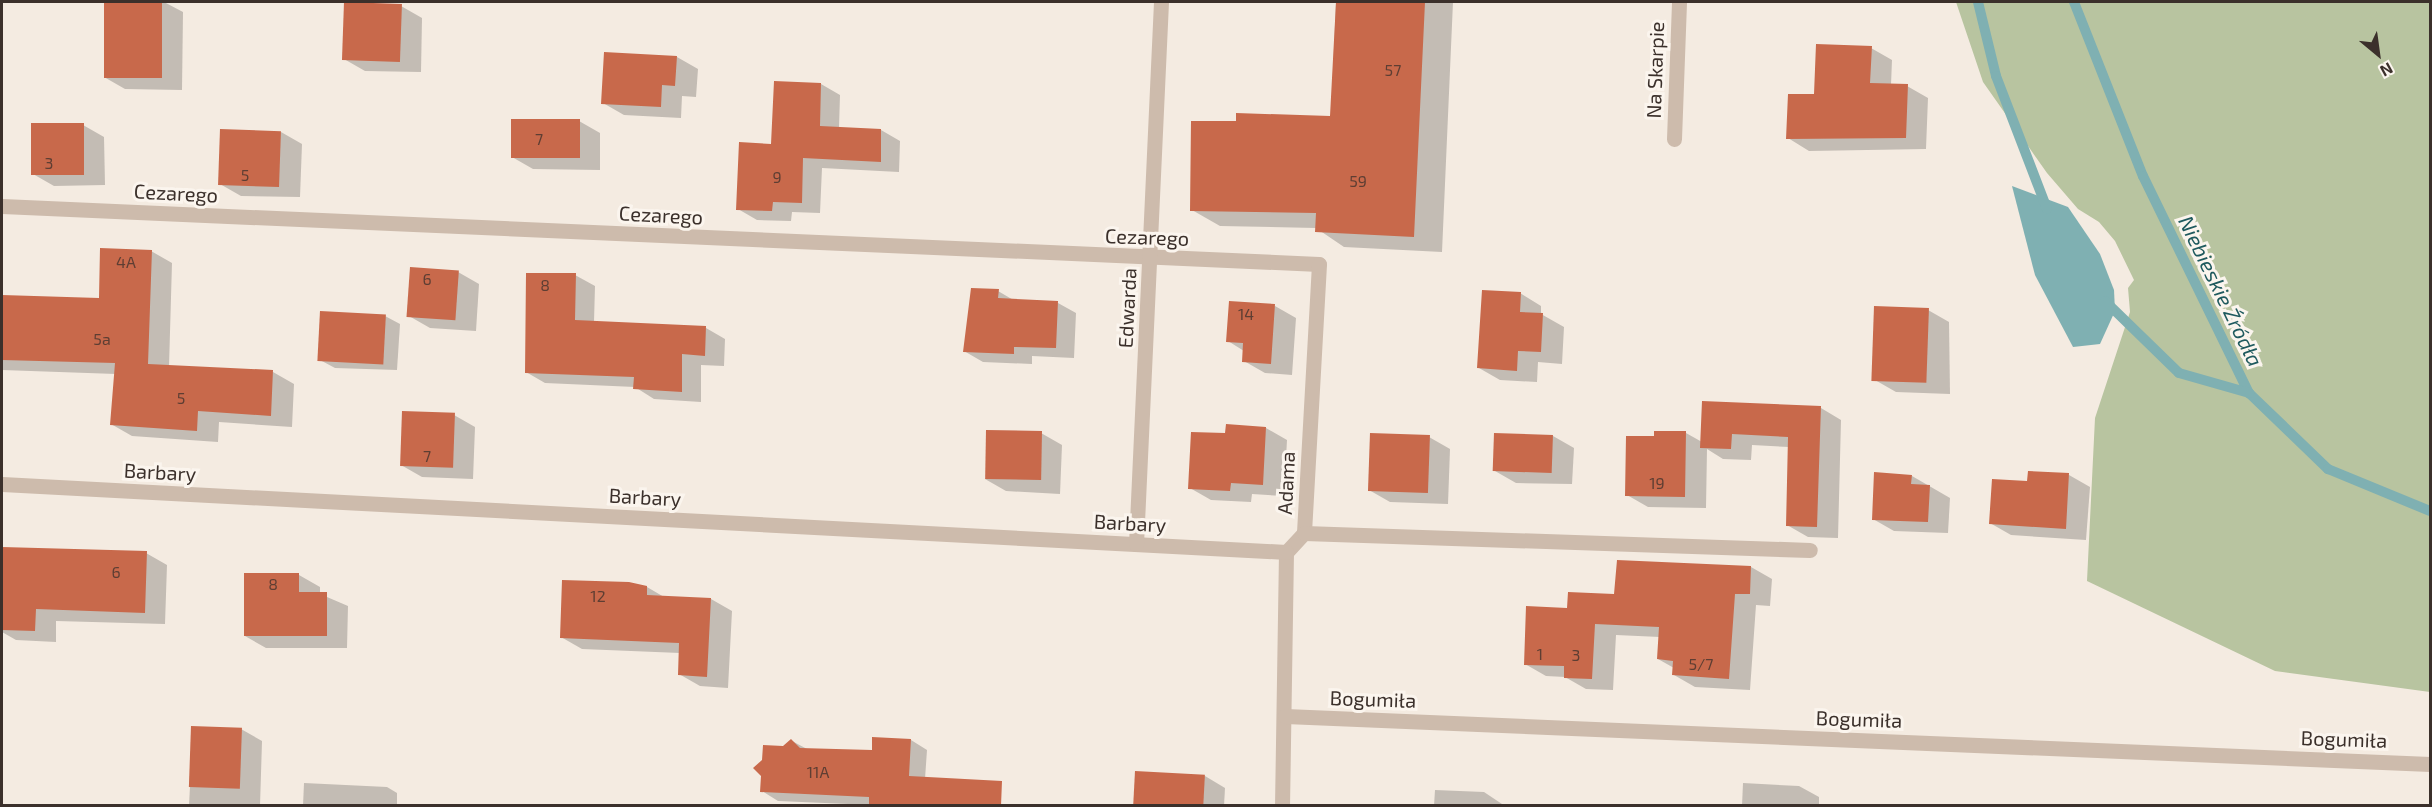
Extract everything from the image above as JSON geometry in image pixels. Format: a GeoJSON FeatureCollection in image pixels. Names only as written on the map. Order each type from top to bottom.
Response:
{"type":"FeatureCollection","features":[{"type":"Feature","properties":{"kind":"street","name":"Edwarda"},"geometry":{"type":"LineString","coordinates":[[1136,544],[1161,2]]}},
{"type":"Feature","properties":{"kind":"street","name":"Na Skarpie"},"geometry":{"type":"LineString","coordinates":[[1674,139],[1679,2]]}},
{"type":"Feature","properties":{"kind":"street","name":"Cezarego"},"geometry":{"type":"LineString","coordinates":[[2,206],[1319,264]]}},
{"type":"Feature","properties":{"kind":"street","name":"Adama"},"geometry":{"type":"LineString","coordinates":[[1286,552],[1304,533],[1319,264]]}},
{"type":"Feature","properties":{"kind":"street","name":"Barbary"},"geometry":{"type":"LineString","coordinates":[[2,484],[1286,552]]}},
{"type":"Feature","properties":{"kind":"street"},"geometry":{"type":"LineString","coordinates":[[1304,533],[1810,550]]}},
{"type":"Feature","properties":{"kind":"street"},"geometry":{"type":"LineString","coordinates":[[1282,806],[1286,716],[1286,552]]}},
{"type":"Feature","properties":{"kind":"street","name":"Bogumiła"},"geometry":{"type":"LineString","coordinates":[[1286,716],[2430,764]]}},
{"type":"Feature","properties":{"kind":"green space"},"geometry":{"type":"Polygon","coordinates":[[[1956,2],[2430,2],[2430,692],[2275,671],[2087,581],[2095,418],[2130,312],[2128,288],[2134,280],[2115,241],[2099,222],[2078,209],[2047,173],[1983,82],[1956,2]]]}},
{"type":"Feature","properties":{"kind":"water"},"geometry":{"type":"Polygon","coordinates":[[[2012,186],[2068,207],[2100,254],[2114,290],[2115,311],[2100,344],[2073,347],[2035,275],[2012,186]]]}},
{"type":"Feature","properties":{"kind":"building"},"geometry":{"type":"Polygon","coordinates":[[[104,2],[162,2],[162,78],[104,78],[104,2]]]}},
{"type":"Feature","properties":{"kind":"building"},"geometry":{"type":"Polygon","coordinates":[[[344,2],[402,4],[400,62],[342,60],[344,2]]]}},
{"type":"Feature","properties":{"kind":"building"},"geometry":{"type":"Polygon","coordinates":[[[1336,2],[1425,2],[1414,237],[1315,232],[1316,213],[1190,211],[1191,121],[1236,121],[1236,113],[1330,116],[1336,2]]]}},
{"type":"Feature","properties":{"kind":"building"},"geometry":{"type":"Polygon","coordinates":[[[1816,44],[1872,46],[1870,83],[1908,84],[1906,138],[1786,139],[1788,94],[1814,94],[1816,44]]]}},
{"type":"Feature","properties":{"kind":"building"},"geometry":{"type":"Polygon","coordinates":[[[604,52],[677,56],[675,86],[662,85],[661,107],[601,104],[604,52]]]}},
{"type":"Feature","properties":{"kind":"building"},"geometry":{"type":"Polygon","coordinates":[[[774,81],[821,83],[820,126],[881,129],[881,162],[803,158],[802,203],[773,202],[772,211],[736,210],[739,142],[771,144],[774,81]]]}},
{"type":"Feature","properties":{"kind":"building"},"geometry":{"type":"Polygon","coordinates":[[[511,119],[580,119],[580,158],[511,158],[511,119]]]}},
{"type":"Feature","properties":{"kind":"building"},"geometry":{"type":"Polygon","coordinates":[[[31,123],[84,123],[84,175],[31,175],[31,123]]]}},
{"type":"Feature","properties":{"kind":"building"},"geometry":{"type":"Polygon","coordinates":[[[220,129],[281,131],[279,187],[218,185],[220,129]]]}},
{"type":"Feature","properties":{"kind":"building"},"geometry":{"type":"Polygon","coordinates":[[[100,248],[152,250],[148,364],[273,370],[271,416],[198,411],[197,431],[110,425],[115,363],[2,360],[2,295],[99,298],[100,248]]]}},
{"type":"Feature","properties":{"kind":"building"},"geometry":{"type":"Polygon","coordinates":[[[410,267],[459,270],[455,320],[407,317],[410,267]]]}},
{"type":"Feature","properties":{"kind":"building"},"geometry":{"type":"Polygon","coordinates":[[[526,273],[576,273],[575,320],[706,326],[705,356],[682,354],[682,392],[633,389],[634,377],[525,373],[526,273]]]}},
{"type":"Feature","properties":{"kind":"building"},"geometry":{"type":"Polygon","coordinates":[[[971,288],[999,289],[998,298],[1058,301],[1056,348],[1014,347],[1014,354],[963,352],[971,288]]]}},
{"type":"Feature","properties":{"kind":"building"},"geometry":{"type":"Polygon","coordinates":[[[1482,290],[1521,292],[1520,312],[1543,313],[1541,352],[1518,351],[1517,371],[1477,368],[1482,290]]]}},
{"type":"Feature","properties":{"kind":"building"},"geometry":{"type":"Polygon","coordinates":[[[1229,301],[1275,304],[1271,364],[1242,362],[1243,343],[1226,342],[1229,301]]]}},
{"type":"Feature","properties":{"kind":"building"},"geometry":{"type":"Polygon","coordinates":[[[1874,306],[1929,308],[1926,383],[1871,381],[1874,306]]]}},
{"type":"Feature","properties":{"kind":"building"},"geometry":{"type":"Polygon","coordinates":[[[320,311],[386,314],[383,364],[317,361],[320,311]]]}},
{"type":"Feature","properties":{"kind":"building"},"geometry":{"type":"Polygon","coordinates":[[[1702,401],[1821,406],[1817,527],[1786,526],[1788,437],[1732,434],[1731,449],[1700,448],[1702,401]]]}},
{"type":"Feature","properties":{"kind":"building"},"geometry":{"type":"Polygon","coordinates":[[[402,411],[455,413],[453,468],[400,466],[402,411]]]}},
{"type":"Feature","properties":{"kind":"building"},"geometry":{"type":"Polygon","coordinates":[[[1226,424],[1266,427],[1263,485],[1231,483],[1230,491],[1188,489],[1191,432],[1225,433],[1226,424]]]}},
{"type":"Feature","properties":{"kind":"building"},"geometry":{"type":"Polygon","coordinates":[[[986,430],[1042,431],[1041,480],[985,479],[986,430]]]}},
{"type":"Feature","properties":{"kind":"building"},"geometry":{"type":"Polygon","coordinates":[[[1654,431],[1686,431],[1685,497],[1625,496],[1626,436],[1654,436],[1654,431]]]}},
{"type":"Feature","properties":{"kind":"building"},"geometry":{"type":"Polygon","coordinates":[[[1370,433],[1430,435],[1428,493],[1368,491],[1370,433]]]}},
{"type":"Feature","properties":{"kind":"building"},"geometry":{"type":"Polygon","coordinates":[[[1494,433],[1553,435],[1552,473],[1493,471],[1494,433]]]}},
{"type":"Feature","properties":{"kind":"building"},"geometry":{"type":"Polygon","coordinates":[[[2028,471],[2069,473],[2066,529],[1989,524],[1992,479],[2027,481],[2028,471]]]}},
{"type":"Feature","properties":{"kind":"building"},"geometry":{"type":"Polygon","coordinates":[[[1874,472],[1912,475],[1911,484],[1930,485],[1928,522],[1872,520],[1874,472]]]}},
{"type":"Feature","properties":{"kind":"building"},"geometry":{"type":"Polygon","coordinates":[[[2,547],[147,551],[145,613],[36,609],[35,631],[2,630],[2,547]]]}},
{"type":"Feature","properties":{"kind":"building"},"geometry":{"type":"Polygon","coordinates":[[[1617,560],[1751,566],[1750,594],[1735,594],[1729,679],[1672,675],[1673,661],[1657,659],[1659,627],[1595,624],[1592,679],[1564,678],[1564,666],[1524,665],[1526,606],[1567,608],[1568,592],[1614,594],[1617,560]]]}},
{"type":"Feature","properties":{"kind":"building"},"geometry":{"type":"Polygon","coordinates":[[[244,573],[299,573],[299,592],[327,592],[327,636],[244,636],[244,573]]]}},
{"type":"Feature","properties":{"kind":"building"},"geometry":{"type":"Polygon","coordinates":[[[562,580],[629,582],[647,586],[647,595],[711,598],[707,677],[678,675],[679,643],[560,638],[562,580]]]}},
{"type":"Feature","properties":{"kind":"building"},"geometry":{"type":"Polygon","coordinates":[[[191,726],[242,728],[240,789],[189,787],[191,726]]]}},
{"type":"Feature","properties":{"kind":"building"},"geometry":{"type":"Polygon","coordinates":[[[872,737],[911,739],[909,776],[1002,781],[1001,806],[869,806],[869,797],[760,792],[761,776],[753,768],[762,760],[763,745],[783,746],[791,739],[800,748],[872,750],[872,737]]]}},
{"type":"Feature","properties":{"kind":"building"},"geometry":{"type":"Polygon","coordinates":[[[1135,771],[1205,775],[1203,806],[1133,806],[1135,771]]]}},
{"type":"Feature","properties":{"kind":"waterway"},"geometry":{"type":"LineString","coordinates":[[1978,2],[1996,76],[2047,209]]}},
{"type":"Feature","properties":{"kind":"waterway","name":"Niebieskie Źródła"},"geometry":{"type":"LineString","coordinates":[[2074,2],[2143,176],[2249,393],[2328,469],[2430,511]]}},
{"type":"Feature","properties":{"kind":"waterway"},"geometry":{"type":"LineString","coordinates":[[2105,301],[2179,373],[2249,393]]}}]}
